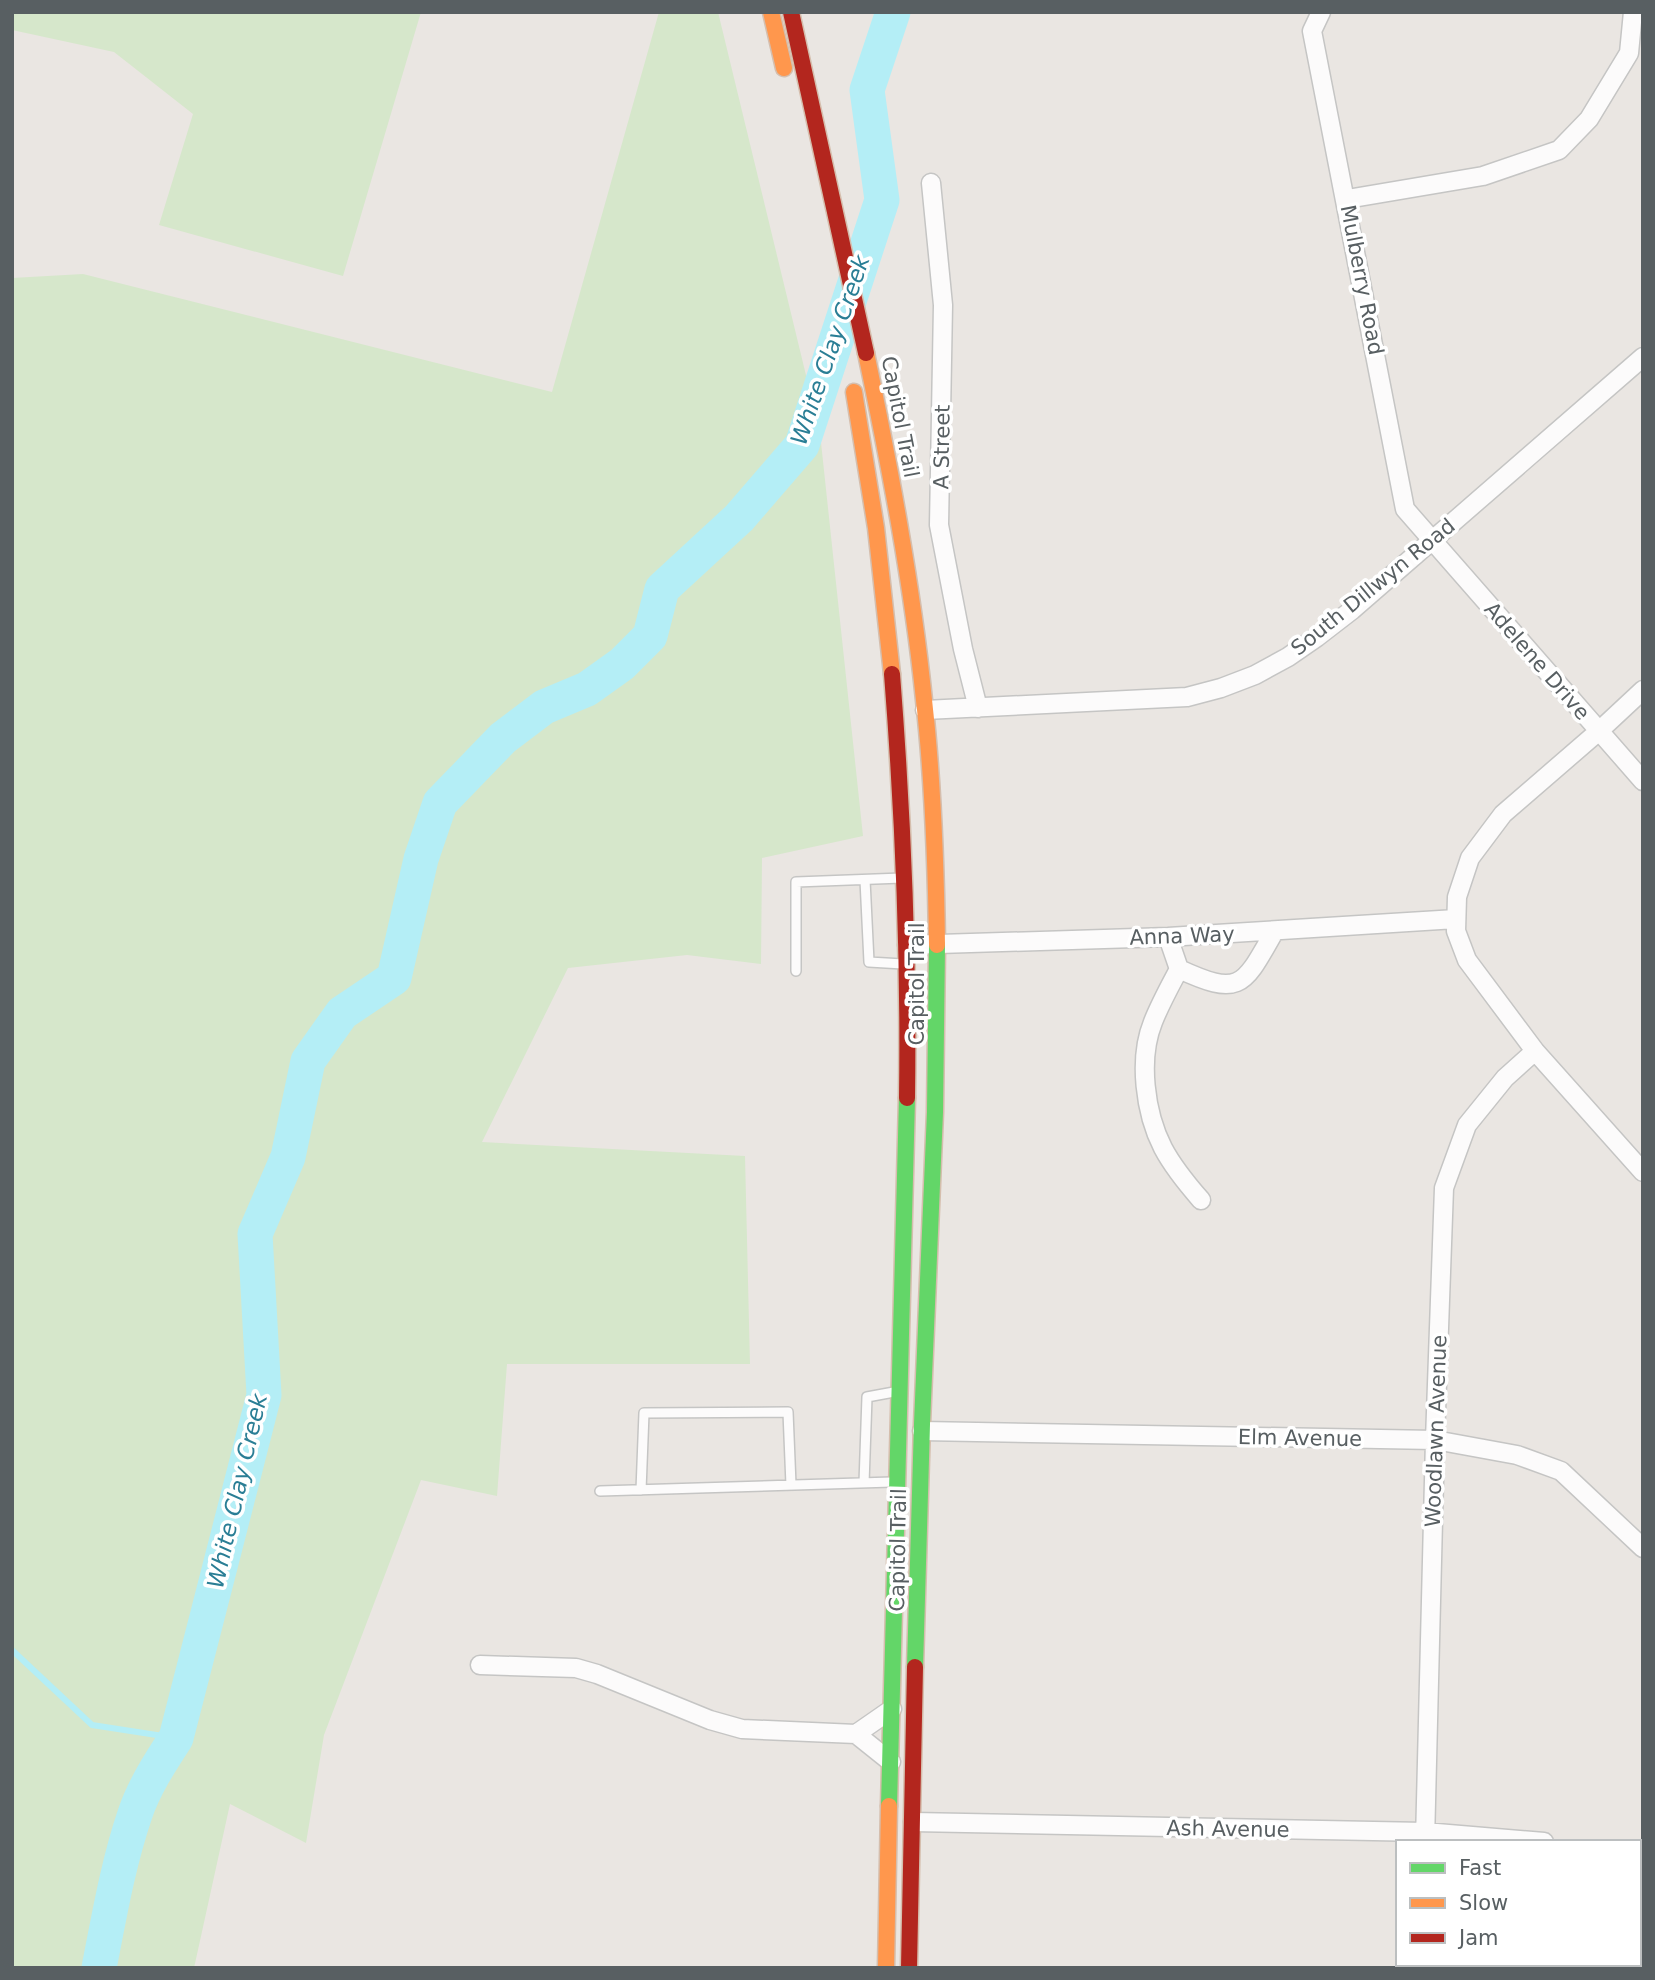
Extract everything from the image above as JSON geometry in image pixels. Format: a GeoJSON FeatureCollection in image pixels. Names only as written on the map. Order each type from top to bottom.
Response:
{"type":"FeatureCollection","features":[{"type":"Feature","properties":{"kind":"main road","name":"Capitol Trail"},"geometry":{"type":"LineString","coordinates":[[792,17],[861,328],[892,483],[925,710],[933,798],[939,944],[936,1150],[922,1431],[909,1968]]}},
{"type":"Feature","properties":{"kind":"main road"},"geometry":{"type":"LineString","coordinates":[[772,20],[787,81]]}},
{"type":"Feature","properties":{"kind":"main road","name":"Capitol Trail"},"geometry":{"type":"LineString","coordinates":[[851,374],[872,488],[890,666],[906,945],[886,1968]]}},
{"type":"Feature","properties":{"kind":"street","name":"Mulberry Road"},"geometry":{"type":"LineString","coordinates":[[1321,12],[1312,31],[1347,198],[1405,509],[1431,541]]}},
{"type":"Feature","properties":{"kind":"street"},"geometry":{"type":"LineString","coordinates":[[1347,198],[1483,176],[1559,150],[1589,119],[1629,53],[1633,12]]}},
{"type":"Feature","properties":{"kind":"street","name":"A Street"},"geometry":{"type":"LineString","coordinates":[[931,183],[943,305],[939,525],[963,649],[978,708]]}},
{"type":"Feature","properties":{"kind":"street","name":"South Dillwyn Road"},"geometry":{"type":"LineString","coordinates":[[925,710],[1152,701],[1187,697],[1255,675],[1317,637],[1643,357]]}},
{"type":"Feature","properties":{"kind":"street","name":"Adelene Drive"},"geometry":{"type":"LineString","coordinates":[[1431,541],[1643,780]]}},
{"type":"Feature","properties":{"kind":"street"},"geometry":{"type":"LineString","coordinates":[[1643,690],[1600,732],[1503,814],[1470,858],[1457,897],[1456,919],[1456,931],[1467,960],[1535,1051],[1643,1172]]}},
{"type":"Feature","properties":{"kind":"street","name":"Anna Way"},"geometry":{"type":"LineString","coordinates":[[906,945],[1274,932],[1456,919]]}},
{"type":"Feature","properties":{"kind":"street"},"geometry":{"type":"LineString","coordinates":[[1179,969],[1210,983],[1235,983],[1245,977],[1255,965],[1274,932]]}},
{"type":"Feature","properties":{"kind":"street"},"geometry":{"type":"LineString","coordinates":[[1168,937],[1179,969],[1152,1023],[1148,1042],[1147,1083],[1154,1125],[1162,1147],[1174,1167],[1201,1200]]}},
{"type":"Feature","properties":{"kind":"street","name":"Woodlawn Avenue"},"geometry":{"type":"LineString","coordinates":[[1425,1837],[1444,1188],[1467,1125],[1505,1078],[1535,1051]]}},
{"type":"Feature","properties":{"kind":"street","name":"Elm Avenue"},"geometry":{"type":"LineString","coordinates":[[922,1431],[1435,1440],[1517,1455],[1561,1471],[1643,1548]]}},
{"type":"Feature","properties":{"kind":"street"},"geometry":{"type":"LineString","coordinates":[[480,1665],[576,1668],[710,1720],[742,1729],[856,1734],[891,1762]]}},
{"type":"Feature","properties":{"kind":"street"},"geometry":{"type":"LineString","coordinates":[[856,1734],[892,1709]]}},
{"type":"Feature","properties":{"kind":"street","name":"Ash Avenue"},"geometry":{"type":"LineString","coordinates":[[913,1822],[1496,1840]]}},
{"type":"Feature","properties":{"kind":"lane"},"geometry":{"type":"LineString","coordinates":[[796,971],[796,882],[903,878]]}},
{"type":"Feature","properties":{"kind":"lane"},"geometry":{"type":"LineString","coordinates":[[865,880],[869,962],[906,964]]}},
{"type":"Feature","properties":{"kind":"lane"},"geometry":{"type":"LineString","coordinates":[[864,1483],[867,1397],[899,1391]]}},
{"type":"Feature","properties":{"kind":"lane"},"geometry":{"type":"LineString","coordinates":[[641,1490],[644,1413],[788,1412],[790,1485]]}},
{"type":"Feature","properties":{"kind":"lane"},"geometry":{"type":"LineString","coordinates":[[600,1491],[897,1482]]}},
{"type":"Feature","properties":{"kind":"green space"},"geometry":{"type":"Polygon","coordinates":[[[12,12],[421,12],[343,276],[159,225],[193,114],[114,52],[12,30],[12,12]]]}},
{"type":"Feature","properties":{"kind":"green space"},"geometry":{"type":"Polygon","coordinates":[[[659,12],[718,12],[820,433],[863,836],[762,858],[761,964],[687,955],[568,968],[482,1142],[745,1156],[750,1364],[507,1364],[497,1496],[421,1480],[324,1735],[306,1843],[230,1804],[194,1968],[12,1968],[12,278],[83,274],[552,392],[659,12]]]}},
{"type":"Feature","properties":{"kind":"waterway","name":"White Clay Creek"},"geometry":{"type":"LineString","coordinates":[[99,1968],[119,1871],[135,1814],[148,1784],[176,1738],[264,1395],[255,1234],[288,1157],[308,1061],[342,1013],[394,978],[421,859],[440,803],[503,738],[544,707],[587,689],[622,664],[650,636],[662,589],[739,518],[802,445],[882,200],[867,90],[893,12]]}},
{"type":"Feature","properties":{"kind":"waterway"},"geometry":{"type":"LineString","coordinates":[[12,1650],[92,1725],[176,1738]]}},
{"type":"Feature","properties":{"kind":"traffic: fast"},"geometry":{"type":"LineString","coordinates":[[915,1667],[935,1112],[937,945]]}},
{"type":"Feature","properties":{"kind":"traffic: fast"},"geometry":{"type":"LineString","coordinates":[[889,1806],[907,1098]]}},
{"type":"Feature","properties":{"kind":"traffic: slow"},"geometry":{"type":"LineString","coordinates":[[771,12],[784,68]]}},
{"type":"Feature","properties":{"kind":"traffic: slow"},"geometry":{"type":"LineString","coordinates":[[866,353],[900,526],[919,656],[932,791],[937,945]]}},
{"type":"Feature","properties":{"kind":"traffic: slow"},"geometry":{"type":"LineString","coordinates":[[854,392],[876,528],[892,674]]}},
{"type":"Feature","properties":{"kind":"traffic: slow"},"geometry":{"type":"LineString","coordinates":[[886,1968],[889,1806]]}},
{"type":"Feature","properties":{"kind":"traffic: jam"},"geometry":{"type":"LineString","coordinates":[[791,12],[866,353]]}},
{"type":"Feature","properties":{"kind":"traffic: jam"},"geometry":{"type":"LineString","coordinates":[[892,674],[904,886],[907,1098]]}},
{"type":"Feature","properties":{"kind":"traffic: jam"},"geometry":{"type":"LineString","coordinates":[[909,1968],[915,1667]]}}]}
